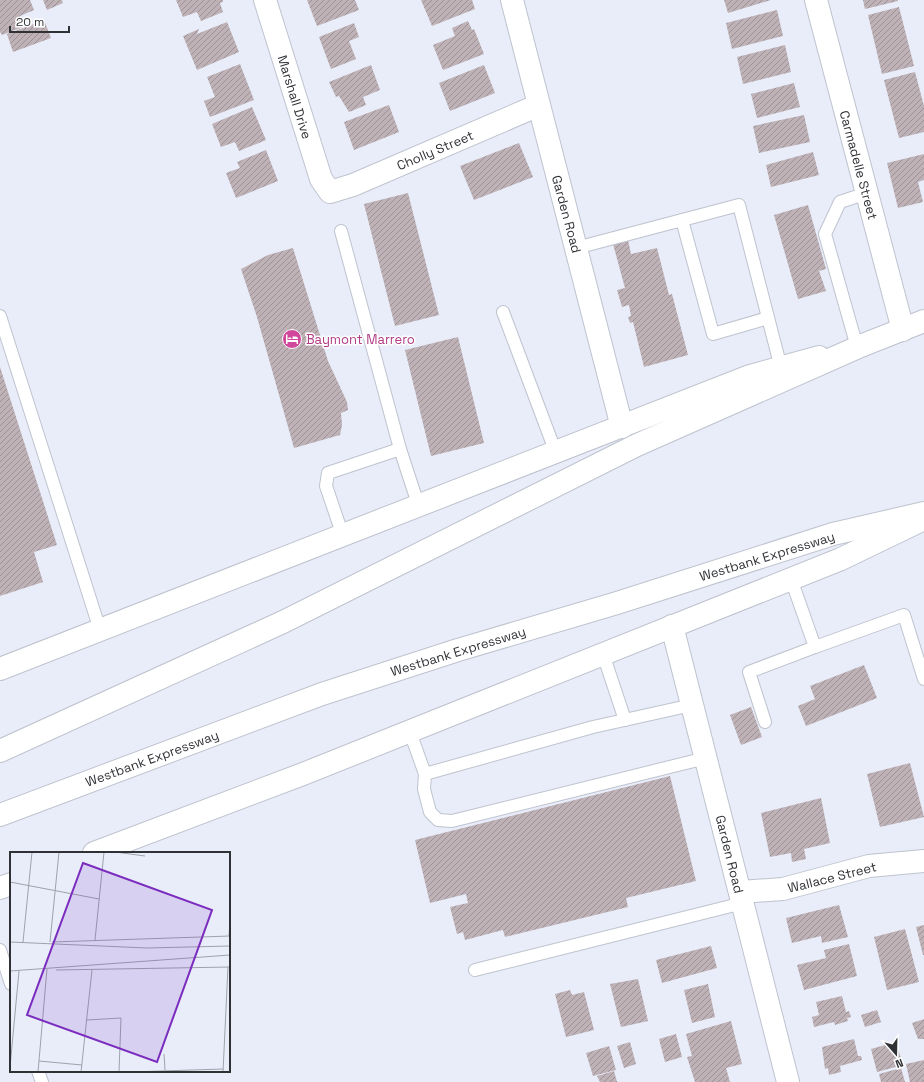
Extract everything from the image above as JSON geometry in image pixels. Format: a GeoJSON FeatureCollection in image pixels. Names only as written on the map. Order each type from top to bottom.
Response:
{"type":"FeatureCollection","features":[{"type":"Feature","properties":{"kind":"main road","name":"Marshall Drive"},"geometry":{"type":"LineString","coordinates":[[266,0],[321,179],[330,192]]}},
{"type":"Feature","properties":{"kind":"main road","name":"Garden Road"},"geometry":{"type":"LineString","coordinates":[[512,0],[622,427]]}},
{"type":"Feature","properties":{"kind":"main road","name":"Carmadelle Street"},"geometry":{"type":"LineString","coordinates":[[816,0],[902,330]]}},
{"type":"Feature","properties":{"kind":"main road","name":"Cholly Street"},"geometry":{"type":"LineString","coordinates":[[330,192],[353,186],[539,105]]}},
{"type":"Feature","properties":{"kind":"main road"},"geometry":{"type":"LineString","coordinates":[[0,751],[283,622],[637,445],[860,346],[924,321]]}},
{"type":"Feature","properties":{"kind":"main road"},"geometry":{"type":"LineString","coordinates":[[0,669],[419,507],[750,376],[860,346]]}},
{"type":"Feature","properties":{"kind":"main road","name":"Westbank Expressway"},"geometry":{"type":"LineString","coordinates":[[0,815],[345,687],[834,534],[924,513]]}},
{"type":"Feature","properties":{"kind":"main road","name":"Westbank Expressway"},"geometry":{"type":"LineString","coordinates":[[97,852],[303,774],[672,626],[791,580],[841,559],[924,519]]}},
{"type":"Feature","properties":{"kind":"main road","name":"Garden Road"},"geometry":{"type":"LineString","coordinates":[[672,626],[788,1082]]}},
{"type":"Feature","properties":{"kind":"main road","name":"Wallace Street"},"geometry":{"type":"LineString","coordinates":[[741,898],[783,889],[869,866],[924,861]]}},
{"type":"Feature","properties":{"kind":"main road"},"geometry":{"type":"LineString","coordinates":[[0,888],[10,884]]}},
{"type":"Feature","properties":{"kind":"lane"},"geometry":{"type":"LineString","coordinates":[[860,346],[825,234],[840,202],[867,193]]}},
{"type":"Feature","properties":{"kind":"lane"},"geometry":{"type":"LineString","coordinates":[[576,248],[738,205],[781,368]]}},
{"type":"Feature","properties":{"kind":"lane"},"geometry":{"type":"LineString","coordinates":[[682,220],[713,334],[768,318]]}},
{"type":"Feature","properties":{"kind":"lane"},"geometry":{"type":"LineString","coordinates":[[340,231],[400,449],[419,507]]}},
{"type":"Feature","properties":{"kind":"lane"},"geometry":{"type":"LineString","coordinates":[[503,312],[556,453]]}},
{"type":"Feature","properties":{"kind":"lane"},"geometry":{"type":"LineString","coordinates":[[0,316],[100,630]]}},
{"type":"Feature","properties":{"kind":"lane"},"geometry":{"type":"LineString","coordinates":[[343,536],[326,486],[328,473],[400,449]]}},
{"type":"Feature","properties":{"kind":"lane"},"geometry":{"type":"LineString","coordinates":[[791,580],[815,647]]}},
{"type":"Feature","properties":{"kind":"lane"},"geometry":{"type":"LineString","coordinates":[[765,722],[749,672],[904,615],[924,679]]}},
{"type":"Feature","properties":{"kind":"lane"},"geometry":{"type":"LineString","coordinates":[[603,654],[625,720]]}},
{"type":"Feature","properties":{"kind":"lane"},"geometry":{"type":"LineString","coordinates":[[425,774],[593,727],[692,705]]}},
{"type":"Feature","properties":{"kind":"lane"},"geometry":{"type":"LineString","coordinates":[[410,732],[425,774],[424,789],[430,812],[438,820],[452,821],[706,758]]}},
{"type":"Feature","properties":{"kind":"lane"},"geometry":{"type":"LineString","coordinates":[[475,970],[741,898]]}},
{"type":"Feature","properties":{"kind":"lane"},"geometry":{"type":"LineString","coordinates":[[0,950],[10,981]]}},
{"type":"Feature","properties":{"kind":"lane"},"geometry":{"type":"LineString","coordinates":[[38,1072],[42,1082]]}},
{"type":"Feature","properties":{"kind":"building"},"geometry":{"type":"Polygon","coordinates":[[[0,0],[30,0],[34,10],[20,16],[23,27],[2,35],[0,32],[0,0]]]}},
{"type":"Feature","properties":{"kind":"building"},"geometry":{"type":"Polygon","coordinates":[[[43,0],[62,0],[63,3],[47,10],[43,0]]]}},
{"type":"Feature","properties":{"kind":"building"},"geometry":{"type":"Polygon","coordinates":[[[176,0],[223,0],[223,2],[220,3],[223,12],[201,21],[197,12],[183,17],[176,0]]]}},
{"type":"Feature","properties":{"kind":"building"},"geometry":{"type":"Polygon","coordinates":[[[307,0],[355,0],[359,10],[317,26],[307,0]]]}},
{"type":"Feature","properties":{"kind":"building"},"geometry":{"type":"Polygon","coordinates":[[[421,0],[472,0],[475,9],[432,26],[421,0]]]}},
{"type":"Feature","properties":{"kind":"building"},"geometry":{"type":"Polygon","coordinates":[[[724,0],[771,0],[728,13],[724,0]]]}},
{"type":"Feature","properties":{"kind":"building"},"geometry":{"type":"Polygon","coordinates":[[[863,0],[898,0],[898,1],[865,9],[863,0]]]}},
{"type":"Feature","properties":{"kind":"building"},"geometry":{"type":"Polygon","coordinates":[[[899,7],[914,66],[882,74],[868,15],[899,7]]]}},
{"type":"Feature","properties":{"kind":"building"},"geometry":{"type":"Polygon","coordinates":[[[777,10],[783,36],[732,49],[726,23],[777,10]]]}},
{"type":"Feature","properties":{"kind":"building"},"geometry":{"type":"Polygon","coordinates":[[[44,20],[51,38],[13,52],[7,34],[44,20]]]}},
{"type":"Feature","properties":{"kind":"building"},"geometry":{"type":"Polygon","coordinates":[[[468,21],[472,30],[474,29],[484,54],[443,70],[433,45],[455,36],[452,28],[468,21]]]}},
{"type":"Feature","properties":{"kind":"building"},"geometry":{"type":"Polygon","coordinates":[[[227,22],[239,52],[197,70],[183,36],[199,29],[197,34],[227,22]]]}},
{"type":"Feature","properties":{"kind":"building"},"geometry":{"type":"Polygon","coordinates":[[[354,23],[359,37],[349,41],[356,59],[331,69],[319,37],[354,23]]]}},
{"type":"Feature","properties":{"kind":"building"},"geometry":{"type":"Polygon","coordinates":[[[785,45],[791,72],[743,84],[737,57],[785,45]]]}},
{"type":"Feature","properties":{"kind":"building"},"geometry":{"type":"Polygon","coordinates":[[[240,64],[254,100],[210,117],[204,101],[215,97],[207,77],[240,64]]]}},
{"type":"Feature","properties":{"kind":"building"},"geometry":{"type":"Polygon","coordinates":[[[371,65],[380,90],[363,97],[366,105],[349,112],[339,96],[336,97],[329,82],[371,65]]]}},
{"type":"Feature","properties":{"kind":"building"},"geometry":{"type":"Polygon","coordinates":[[[484,65],[495,93],[450,111],[439,83],[484,65]]]}},
{"type":"Feature","properties":{"kind":"building"},"geometry":{"type":"Polygon","coordinates":[[[915,72],[924,106],[924,132],[899,138],[884,80],[915,72]]]}},
{"type":"Feature","properties":{"kind":"building"},"geometry":{"type":"Polygon","coordinates":[[[794,83],[800,107],[757,118],[751,94],[794,83]]]}},
{"type":"Feature","properties":{"kind":"building"},"geometry":{"type":"Polygon","coordinates":[[[389,105],[399,132],[354,150],[344,122],[389,105]]]}},
{"type":"Feature","properties":{"kind":"building"},"geometry":{"type":"Polygon","coordinates":[[[252,107],[266,140],[239,151],[235,142],[221,147],[212,124],[252,107]]]}},
{"type":"Feature","properties":{"kind":"building"},"geometry":{"type":"Polygon","coordinates":[[[804,115],[810,142],[759,153],[753,126],[804,115]]]}},
{"type":"Feature","properties":{"kind":"building"},"geometry":{"type":"Polygon","coordinates":[[[519,143],[533,177],[474,200],[460,166],[519,143]]]}},
{"type":"Feature","properties":{"kind":"building"},"geometry":{"type":"Polygon","coordinates":[[[266,150],[278,181],[236,198],[226,173],[240,168],[237,162],[266,150]]]}},
{"type":"Feature","properties":{"kind":"building"},"geometry":{"type":"Polygon","coordinates":[[[813,152],[819,175],[771,187],[766,165],[813,152]]]}},
{"type":"Feature","properties":{"kind":"building"},"geometry":{"type":"Polygon","coordinates":[[[924,154],[924,180],[918,182],[923,202],[898,208],[887,163],[924,154]]]}},
{"type":"Feature","properties":{"kind":"building"},"geometry":{"type":"Polygon","coordinates":[[[408,193],[439,315],[395,326],[364,204],[408,193]]]}},
{"type":"Feature","properties":{"kind":"building"},"geometry":{"type":"Polygon","coordinates":[[[808,205],[826,269],[819,271],[826,291],[798,299],[774,215],[808,205]]]}},
{"type":"Feature","properties":{"kind":"building"},"geometry":{"type":"Polygon","coordinates":[[[628,240],[631,254],[657,248],[669,295],[672,294],[688,355],[644,367],[633,322],[630,323],[628,317],[631,316],[629,305],[622,307],[617,290],[625,288],[613,244],[628,240]]]}},
{"type":"Feature","properties":{"kind":"building","name":"Baymont Marrero"},"geometry":{"type":"Polygon","coordinates":[[[293,248],[328,361],[347,402],[348,410],[341,413],[342,425],[340,435],[294,448],[257,317],[241,269],[268,255],[293,248]]]}},
{"type":"Feature","properties":{"kind":"building"},"geometry":{"type":"Polygon","coordinates":[[[458,337],[484,443],[431,456],[405,350],[458,337]]]}},
{"type":"Feature","properties":{"kind":"building"},"geometry":{"type":"Polygon","coordinates":[[[0,367],[57,545],[34,552],[43,582],[0,596],[0,367]]]}},
{"type":"Feature","properties":{"kind":"building"},"geometry":{"type":"Polygon","coordinates":[[[864,665],[877,698],[806,726],[798,706],[815,699],[810,686],[864,665]]]}},
{"type":"Feature","properties":{"kind":"building"},"geometry":{"type":"Polygon","coordinates":[[[751,707],[762,737],[741,745],[730,715],[751,707]]]}},
{"type":"Feature","properties":{"kind":"building"},"geometry":{"type":"Polygon","coordinates":[[[910,763],[924,817],[880,827],[867,774],[910,763]]]}},
{"type":"Feature","properties":{"kind":"building"},"geometry":{"type":"Polygon","coordinates":[[[670,776],[696,881],[626,898],[628,907],[505,937],[503,930],[465,940],[463,932],[457,934],[450,907],[468,903],[466,894],[430,903],[415,840],[670,776]]]}},
{"type":"Feature","properties":{"kind":"building"},"geometry":{"type":"Polygon","coordinates":[[[821,798],[830,843],[804,849],[806,859],[792,862],[791,853],[770,857],[761,813],[821,798]]]}},
{"type":"Feature","properties":{"kind":"building"},"geometry":{"type":"Polygon","coordinates":[[[839,905],[848,937],[822,943],[821,936],[792,943],[786,918],[839,905]]]}},
{"type":"Feature","properties":{"kind":"building"},"geometry":{"type":"Polygon","coordinates":[[[924,925],[924,955],[923,955],[916,927],[924,925]]]}},
{"type":"Feature","properties":{"kind":"building"},"geometry":{"type":"Polygon","coordinates":[[[905,929],[919,982],[887,990],[874,937],[905,929]]]}},
{"type":"Feature","properties":{"kind":"building"},"geometry":{"type":"Polygon","coordinates":[[[849,944],[857,976],[804,990],[797,965],[826,958],[824,950],[849,944]]]}},
{"type":"Feature","properties":{"kind":"building"},"geometry":{"type":"Polygon","coordinates":[[[711,946],[717,968],[662,983],[656,960],[711,946]]]}},
{"type":"Feature","properties":{"kind":"building"},"geometry":{"type":"Polygon","coordinates":[[[638,979],[648,1021],[621,1027],[610,984],[638,979]]]}},
{"type":"Feature","properties":{"kind":"building"},"geometry":{"type":"Polygon","coordinates":[[[708,984],[715,1017],[692,1023],[684,990],[708,984]]]}},
{"type":"Feature","properties":{"kind":"building"},"geometry":{"type":"Polygon","coordinates":[[[570,990],[572,995],[584,992],[594,1030],[566,1037],[555,994],[570,990]]]}},
{"type":"Feature","properties":{"kind":"building"},"geometry":{"type":"Polygon","coordinates":[[[842,996],[846,1012],[849,1011],[851,1017],[847,1018],[848,1021],[835,1025],[834,1022],[814,1027],[812,1017],[819,1015],[816,1002],[842,996]]]}},
{"type":"Feature","properties":{"kind":"building"},"geometry":{"type":"Polygon","coordinates":[[[877,1010],[881,1022],[865,1027],[861,1015],[877,1010]]]}},
{"type":"Feature","properties":{"kind":"building"},"geometry":{"type":"Polygon","coordinates":[[[924,1019],[924,1039],[918,1039],[912,1023],[924,1019]]]}},
{"type":"Feature","properties":{"kind":"building"},"geometry":{"type":"Polygon","coordinates":[[[731,1021],[742,1064],[726,1068],[730,1082],[695,1082],[687,1057],[692,1056],[686,1034],[731,1021]]]}},
{"type":"Feature","properties":{"kind":"building"},"geometry":{"type":"Polygon","coordinates":[[[676,1034],[682,1057],[665,1062],[659,1039],[676,1034]]]}},
{"type":"Feature","properties":{"kind":"building"},"geometry":{"type":"Polygon","coordinates":[[[854,1039],[858,1056],[861,1056],[862,1060],[840,1066],[841,1072],[829,1075],[828,1068],[825,1069],[822,1047],[854,1039]]]}},
{"type":"Feature","properties":{"kind":"building"},"geometry":{"type":"Polygon","coordinates":[[[630,1042],[636,1064],[624,1068],[617,1046],[630,1042]]]}},
{"type":"Feature","properties":{"kind":"building"},"geometry":{"type":"Polygon","coordinates":[[[896,1042],[903,1065],[877,1072],[871,1049],[896,1042]]]}},
{"type":"Feature","properties":{"kind":"building"},"geometry":{"type":"Polygon","coordinates":[[[609,1046],[616,1070],[593,1076],[586,1053],[609,1046]]]}},
{"type":"Feature","properties":{"kind":"building"},"geometry":{"type":"Polygon","coordinates":[[[924,1060],[924,1082],[910,1082],[906,1064],[924,1060]]]}},
{"type":"Feature","properties":{"kind":"building"},"geometry":{"type":"Polygon","coordinates":[[[901,1068],[905,1082],[881,1082],[879,1074],[901,1068]]]}},
{"type":"Feature","properties":{"kind":"building"},"geometry":{"type":"Polygon","coordinates":[[[614,1071],[617,1082],[600,1082],[597,1076],[614,1071]]]}},
{"type":"Feature","properties":{"kind":"place","name":"Baymont Marrero"},"geometry":{"type":"Point","coordinates":[292,339]}}]}
